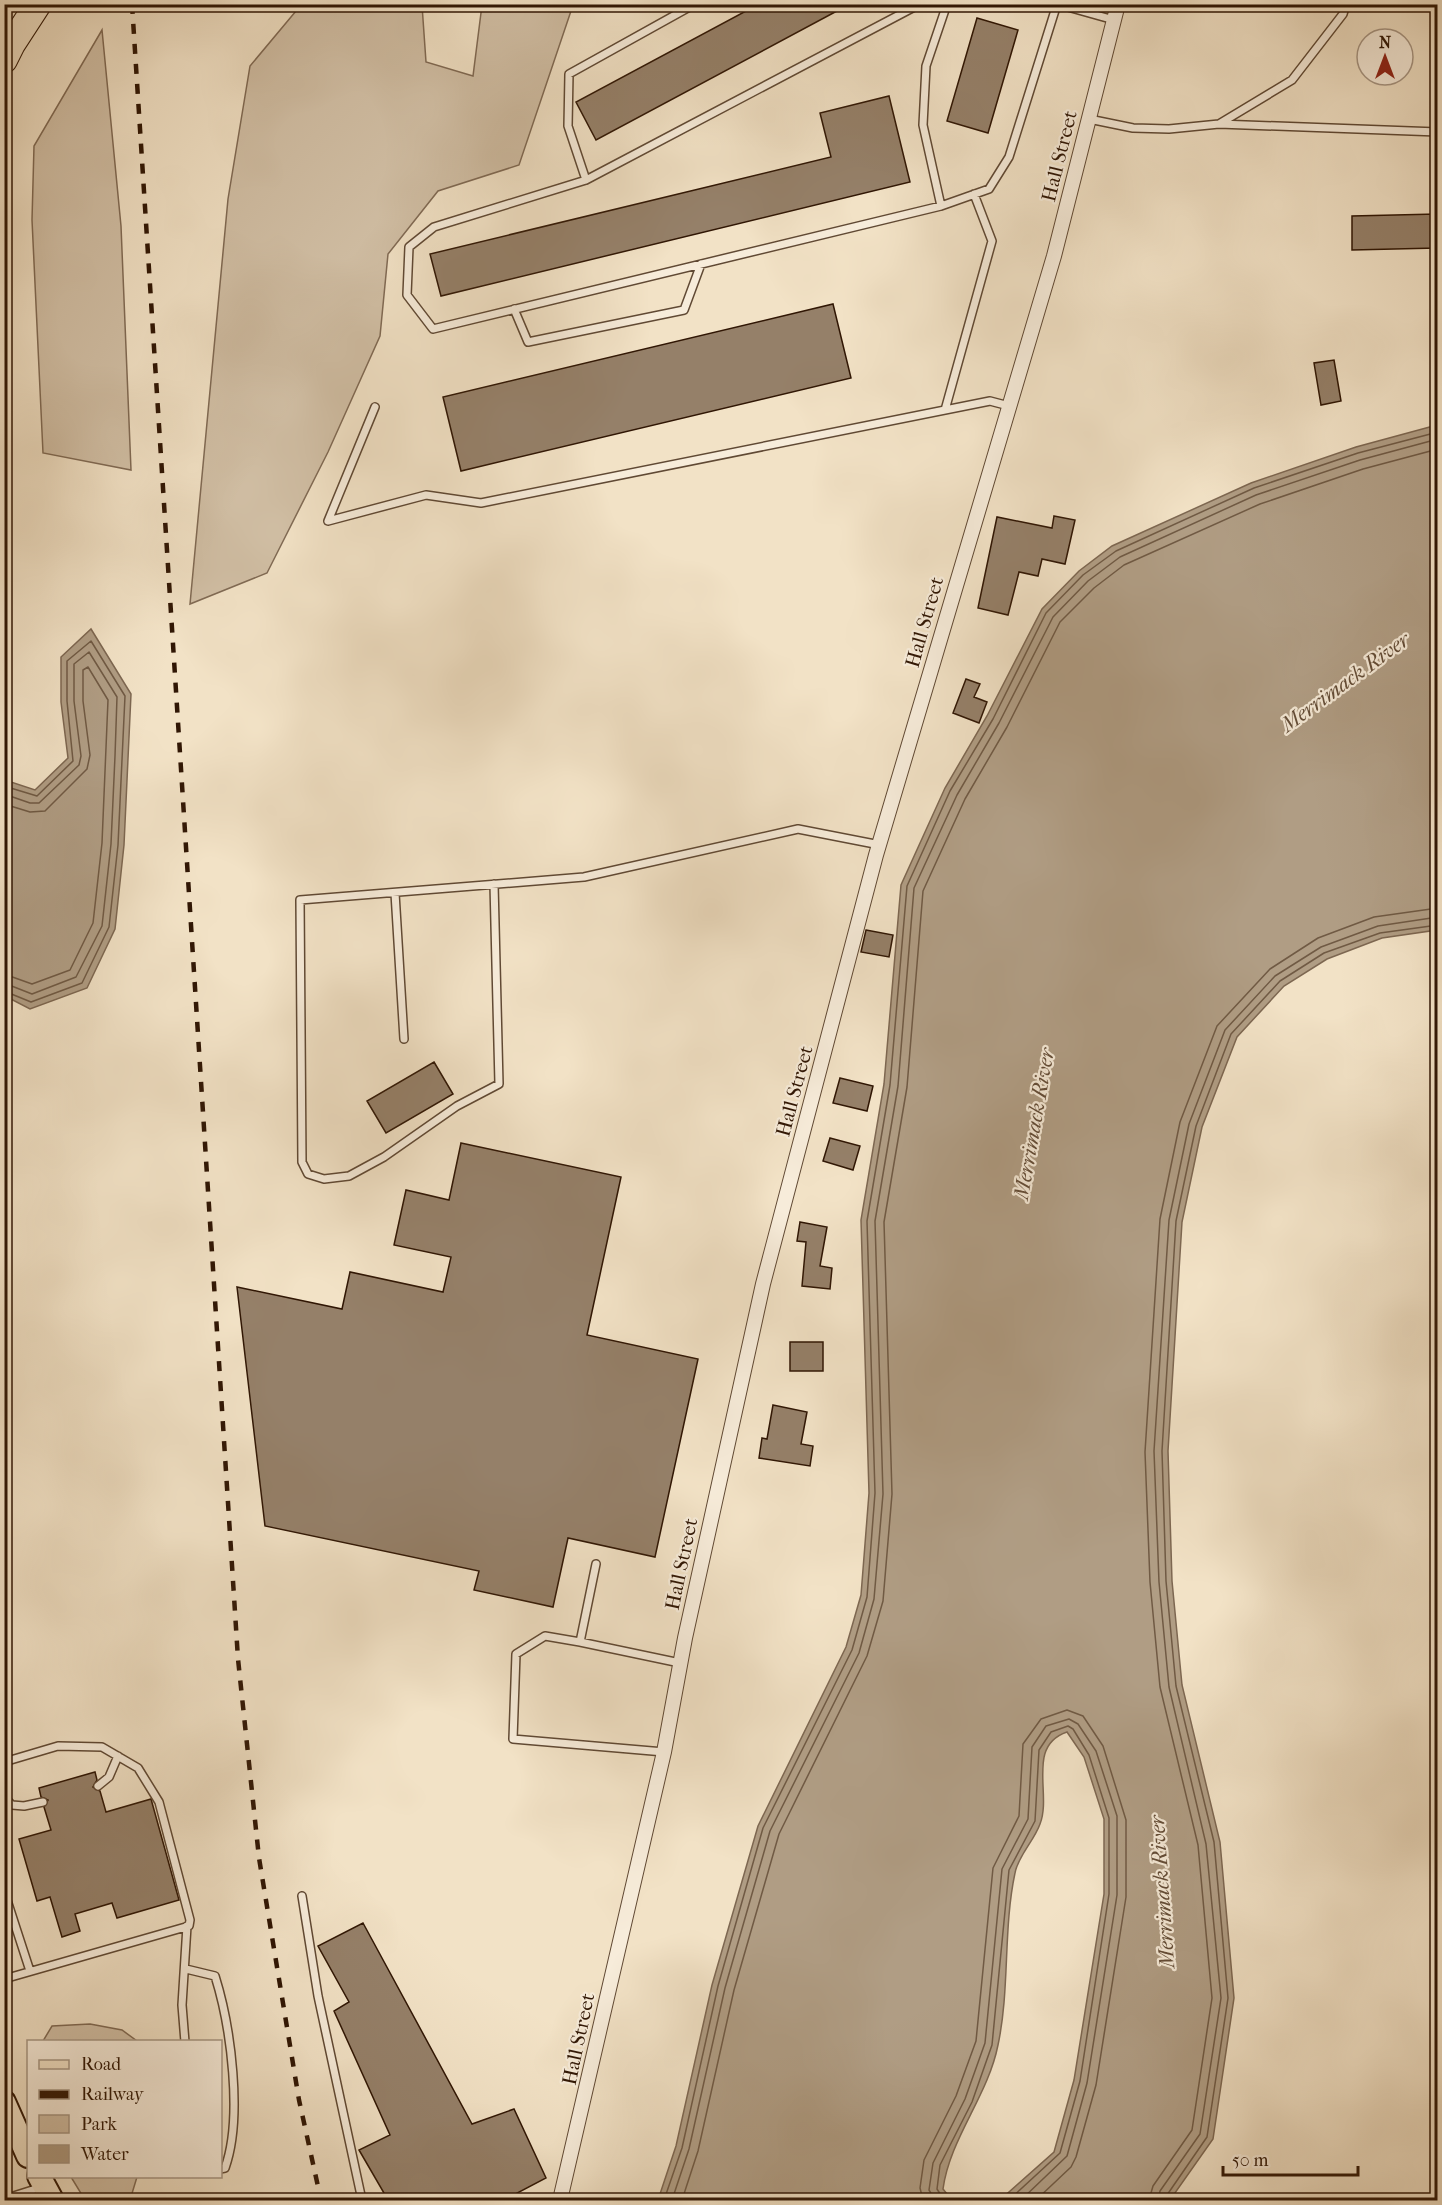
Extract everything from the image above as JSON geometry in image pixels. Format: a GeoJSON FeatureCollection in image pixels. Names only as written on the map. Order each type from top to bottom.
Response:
{"type":"FeatureCollection","features":[{"type":"Feature","properties":{"kind":"highway"},"geometry":{"type":"LineString","coordinates":[[4,60],[38,4]]}},
{"type":"Feature","properties":{"kind":"main road"},"geometry":{"type":"LineString","coordinates":[[4,2102],[27,2154]]}},
{"type":"Feature","properties":{"kind":"street","name":"Hall Street"},"geometry":{"type":"LineString","coordinates":[[560,2200],[664,1752],[680,1663],[763,1284],[880,845],[1054,256],[1118,4]]}},
{"type":"Feature","properties":{"kind":"lane"},"geometry":{"type":"LineString","coordinates":[[586,180],[568,126],[569,74],[695,4]]}},
{"type":"Feature","properties":{"kind":"lane"},"geometry":{"type":"LineString","coordinates":[[920,4],[586,180],[434,227],[409,247],[407,295],[433,328],[941,206],[989,189],[1009,157],[1057,5],[1114,20]]}},
{"type":"Feature","properties":{"kind":"lane"},"geometry":{"type":"LineString","coordinates":[[941,206],[923,124],[926,66],[947,4]]}},
{"type":"Feature","properties":{"kind":"lane"},"geometry":{"type":"LineString","coordinates":[[1219,124],[1292,80],[1343,14],[1346,4]]}},
{"type":"Feature","properties":{"kind":"lane"},"geometry":{"type":"LineString","coordinates":[[1089,118],[1133,128],[1169,129],[1219,124],[1437,132]]}},
{"type":"Feature","properties":{"kind":"lane"},"geometry":{"type":"LineString","coordinates":[[945,410],[992,241],[974,194]]}},
{"type":"Feature","properties":{"kind":"lane"},"geometry":{"type":"LineString","coordinates":[[514,309],[528,342],[684,310],[701,264]]}},
{"type":"Feature","properties":{"kind":"lane"},"geometry":{"type":"LineString","coordinates":[[375,407],[328,521],[426,495],[482,503],[990,401],[1009,406]]}},
{"type":"Feature","properties":{"kind":"lane"},"geometry":{"type":"LineString","coordinates":[[494,884],[499,1084],[457,1106],[384,1157],[349,1176],[324,1179],[308,1174],[302,1162],[300,900],[395,893],[494,884],[584,877],[798,829],[880,845]]}},
{"type":"Feature","properties":{"kind":"lane"},"geometry":{"type":"LineString","coordinates":[[395,893],[404,1039]]}},
{"type":"Feature","properties":{"kind":"lane"},"geometry":{"type":"LineString","coordinates":[[580,1642],[596,1564]]}},
{"type":"Feature","properties":{"kind":"lane"},"geometry":{"type":"LineString","coordinates":[[664,1752],[513,1739],[516,1654],[545,1636],[680,1663]]}},
{"type":"Feature","properties":{"kind":"lane"},"geometry":{"type":"LineString","coordinates":[[4,1762],[58,1746],[102,1747],[138,1768],[159,1803],[190,1920],[187,1926],[182,2005],[185,2040]]}},
{"type":"Feature","properties":{"kind":"lane"},"geometry":{"type":"LineString","coordinates":[[98,1786],[109,1777],[118,1756]]}},
{"type":"Feature","properties":{"kind":"lane"},"geometry":{"type":"LineString","coordinates":[[4,1797],[12,1805],[24,1806],[43,1802]]}},
{"type":"Feature","properties":{"kind":"lane"},"geometry":{"type":"LineString","coordinates":[[4,1891],[30,1971]]}},
{"type":"Feature","properties":{"kind":"lane"},"geometry":{"type":"LineString","coordinates":[[302,1896],[318,1996],[362,2200]]}},
{"type":"Feature","properties":{"kind":"lane"},"geometry":{"type":"LineString","coordinates":[[4,1978],[187,1926]]}},
{"type":"Feature","properties":{"kind":"lane"},"geometry":{"type":"LineString","coordinates":[[186,1969],[215,1976],[220,1992],[234,2083],[230,2152],[225,2168],[222,2169]]}},
{"type":"Feature","properties":{"kind":"lane"},"geometry":{"type":"LineString","coordinates":[[4,2199],[45,2188]]}},
{"type":"Feature","properties":{"kind":"green space"},"geometry":{"type":"Polygon","coordinates":[[[301,5],[422,5],[426,62],[473,76],[482,5],[573,5],[519,165],[438,191],[388,254],[380,336],[328,452],[267,573],[190,604],[228,199],[250,66],[301,5]]]}},
{"type":"Feature","properties":{"kind":"green space"},"geometry":{"type":"Polygon","coordinates":[[[102,30],[121,226],[131,470],[43,453],[32,220],[34,146],[102,30]]]}},
{"type":"Feature","properties":{"kind":"green space"},"geometry":{"type":"Polygon","coordinates":[[[90,2024],[122,2030],[136,2040],[44,2040],[52,2026],[90,2024]]]}},
{"type":"Feature","properties":{"kind":"green space"},"geometry":{"type":"Polygon","coordinates":[[[72,2178],[137,2178],[130,2200],[85,2200],[72,2178]]]}},
{"type":"Feature","properties":{"kind":"water","name":"Merrimack River"},"geometry":{"type":"Polygon","coordinates":[[[1437,425],[1437,930],[1382,938],[1327,959],[1284,986],[1237,1037],[1202,1127],[1182,1222],[1168,1451],[1172,1581],[1182,1685],[1220,1842],[1234,1998],[1213,2139],[1170,2200],[1000,2200],[1054,2152],[1074,2080],[1104,1894],[1104,1819],[1084,1757],[1067,1732],[1055,1739],[1047,1748],[1044,1759],[1044,1799],[1040,1824],[1019,1861],[1015,1873],[1009,1916],[1002,2024],[998,2045],[986,2082],[953,2152],[947,2170],[943,2189],[952,2200],[658,2200],[676,2146],[712,1985],[758,1826],[846,1647],[861,1595],[869,1493],[861,1220],[884,1084],[901,885],[945,788],[987,716],[1042,609],[1079,571],[1112,546],[1251,483],[1356,447],[1437,425]]]}},
{"type":"Feature","properties":{"kind":"water"},"geometry":{"type":"Polygon","coordinates":[[[91,629],[131,694],[124,845],[115,929],[87,988],[30,1009],[5,996],[5,780],[35,790],[68,758],[61,702],[61,657],[91,629]]]}},
{"type":"Feature","properties":{"kind":"building"},"geometry":{"type":"Polygon","coordinates":[[[759,4],[850,4],[596,140],[576,102],[759,4]]]}},
{"type":"Feature","properties":{"kind":"building"},"geometry":{"type":"Polygon","coordinates":[[[977,18],[1018,30],[988,133],[947,121],[977,18]]]}},
{"type":"Feature","properties":{"kind":"building"},"geometry":{"type":"Polygon","coordinates":[[[889,96],[910,182],[441,296],[430,254],[831,157],[820,113],[889,96]]]}},
{"type":"Feature","properties":{"kind":"building"},"geometry":{"type":"Polygon","coordinates":[[[1437,214],[1437,248],[1352,250],[1352,216],[1437,214]]]}},
{"type":"Feature","properties":{"kind":"building"},"geometry":{"type":"Polygon","coordinates":[[[833,304],[851,378],[461,471],[443,397],[833,304]]]}},
{"type":"Feature","properties":{"kind":"building"},"geometry":{"type":"Polygon","coordinates":[[[1334,360],[1341,401],[1321,405],[1314,363],[1334,360]]]}},
{"type":"Feature","properties":{"kind":"building"},"geometry":{"type":"Polygon","coordinates":[[[1054,516],[1075,520],[1065,564],[1042,559],[1038,576],[1019,572],[1008,615],[978,608],[997,517],[1052,528],[1054,516]]]}},
{"type":"Feature","properties":{"kind":"building"},"geometry":{"type":"Polygon","coordinates":[[[966,679],[980,684],[974,697],[987,702],[979,723],[953,713],[966,679]]]}},
{"type":"Feature","properties":{"kind":"building"},"geometry":{"type":"Polygon","coordinates":[[[866,930],[893,935],[889,957],[861,952],[866,930]]]}},
{"type":"Feature","properties":{"kind":"building"},"geometry":{"type":"Polygon","coordinates":[[[434,1062],[453,1094],[386,1133],[367,1101],[434,1062]]]}},
{"type":"Feature","properties":{"kind":"building"},"geometry":{"type":"Polygon","coordinates":[[[840,1078],[873,1086],[867,1111],[833,1103],[840,1078]]]}},
{"type":"Feature","properties":{"kind":"building"},"geometry":{"type":"Polygon","coordinates":[[[830,1138],[860,1146],[853,1170],[823,1161],[830,1138]]]}},
{"type":"Feature","properties":{"kind":"building"},"geometry":{"type":"Polygon","coordinates":[[[461,1143],[621,1177],[587,1335],[698,1359],[655,1557],[568,1538],[553,1607],[474,1590],[479,1571],[265,1526],[237,1287],[342,1309],[350,1272],[443,1292],[451,1257],[394,1245],[406,1190],[449,1200],[461,1143]]]}},
{"type":"Feature","properties":{"kind":"building"},"geometry":{"type":"Polygon","coordinates":[[[800,1222],[827,1227],[820,1266],[832,1268],[830,1289],[802,1286],[806,1242],[797,1241],[800,1222]]]}},
{"type":"Feature","properties":{"kind":"building"},"geometry":{"type":"Polygon","coordinates":[[[790,1342],[823,1342],[823,1371],[790,1371],[790,1342]]]}},
{"type":"Feature","properties":{"kind":"building"},"geometry":{"type":"Polygon","coordinates":[[[773,1405],[807,1412],[801,1444],[813,1446],[810,1466],[759,1458],[762,1438],[767,1439],[773,1405]]]}},
{"type":"Feature","properties":{"kind":"building"},"geometry":{"type":"Polygon","coordinates":[[[95,1772],[97,1780],[93,1787],[100,1791],[106,1812],[151,1799],[179,1900],[117,1918],[112,1903],[75,1914],[80,1931],[62,1937],[50,1897],[37,1901],[19,1839],[51,1830],[44,1807],[48,1800],[41,1797],[39,1788],[95,1772]]]}},
{"type":"Feature","properties":{"kind":"building"},"geometry":{"type":"Polygon","coordinates":[[[363,1923],[472,2124],[514,2109],[546,2178],[504,2200],[388,2200],[359,2150],[390,2135],[334,2011],[349,2002],[318,1946],[363,1923]]]}},
{"type":"Feature","properties":{"kind":"railway"},"geometry":{"type":"LineString","coordinates":[[132,4],[238,1659],[259,1858],[299,2100],[321,2200]]}}]}
